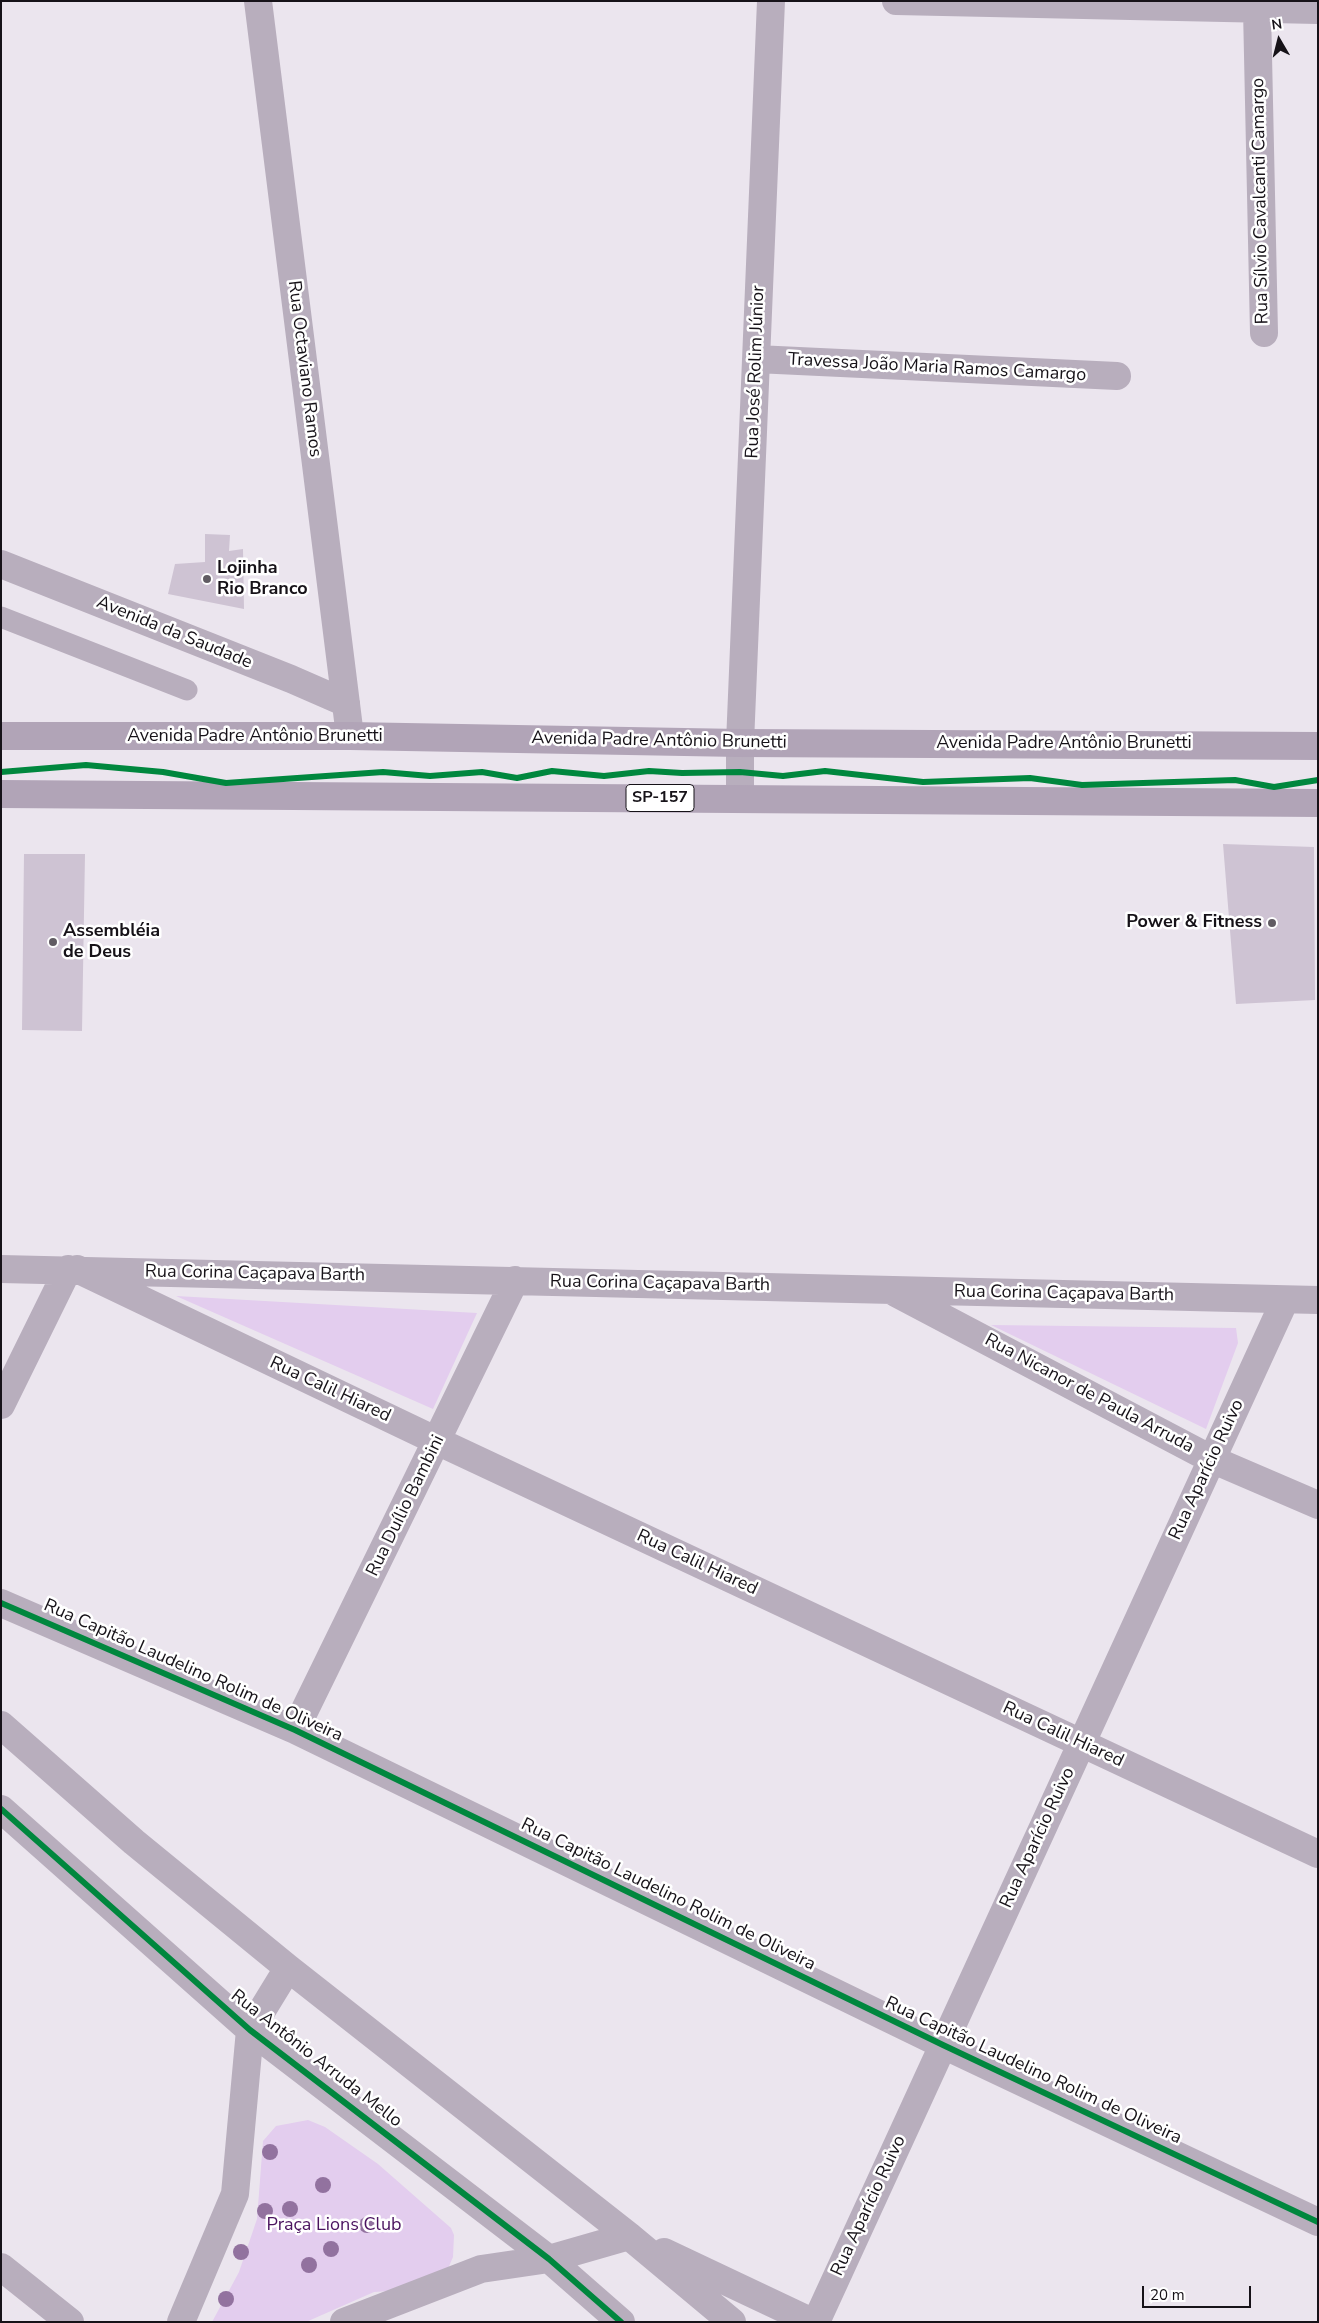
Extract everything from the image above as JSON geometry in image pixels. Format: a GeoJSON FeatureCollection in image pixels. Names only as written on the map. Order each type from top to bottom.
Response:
{"type":"FeatureCollection","features":[{"type":"Feature","properties":{"kind":"main road","name":"Avenida Padre Antônio Brunetti"},"geometry":{"type":"LineString","coordinates":[[1,736],[350,736],[740,743],[1318,746]]}},
{"type":"Feature","properties":{"kind":"main road","name":"SP-157"},"geometry":{"type":"LineString","coordinates":[[1,794],[1318,803]]}},
{"type":"Feature","properties":{"kind":"street","name":"Rua Octaviano Ramos"},"geometry":{"type":"LineString","coordinates":[[258,1],[350,736]]}},
{"type":"Feature","properties":{"kind":"street","name":"Rua José Rolim Júnior"},"geometry":{"type":"LineString","coordinates":[[740,799],[740,743],[771,1]]}},
{"type":"Feature","properties":{"kind":"street"},"geometry":{"type":"LineString","coordinates":[[896,1],[1086,3],[1318,10]]}},
{"type":"Feature","properties":{"kind":"street","name":"Rua Sílvio Cavalcanti Camargo"},"geometry":{"type":"LineString","coordinates":[[1257,9],[1264,333]]}},
{"type":"Feature","properties":{"kind":"street","name":"Travessa João Maria Ramos Camargo"},"geometry":{"type":"LineString","coordinates":[[756,359],[1117,376]]}},
{"type":"Feature","properties":{"kind":"street","name":"Avenida da Saudade"},"geometry":{"type":"LineString","coordinates":[[1,564],[291,679],[346,703]]}},
{"type":"Feature","properties":{"kind":"street","name":"Rua Corina Caçapava Barth"},"geometry":{"type":"LineString","coordinates":[[1,1269],[1318,1300]]}},
{"type":"Feature","properties":{"kind":"street"},"geometry":{"type":"LineString","coordinates":[[1,1405],[72,1270]]}},
{"type":"Feature","properties":{"kind":"street","name":"Rua Calil Hiared"},"geometry":{"type":"LineString","coordinates":[[72,1270],[1318,1854]]}},
{"type":"Feature","properties":{"kind":"street","name":"Rua Duílio Bambini"},"geometry":{"type":"LineString","coordinates":[[295,1730],[438,1441],[515,1280]]}},
{"type":"Feature","properties":{"kind":"street","name":"Rua Nicanor de Paula Arruda"},"geometry":{"type":"LineString","coordinates":[[890,1290],[1212,1459],[1318,1504]]}},
{"type":"Feature","properties":{"kind":"street","name":"Rua Aparício Ruivo"},"geometry":{"type":"LineString","coordinates":[[816,2322],[1285,1300]]}},
{"type":"Feature","properties":{"kind":"street","name":"Rua Capitão Laudelino Rolim de Oliveira"},"geometry":{"type":"LineString","coordinates":[[1,1603],[295,1730],[943,2045],[1318,2222]]}},
{"type":"Feature","properties":{"kind":"street"},"geometry":{"type":"LineString","coordinates":[[1,1725],[134,1842],[288,1968],[629,2236],[732,2322]]}},
{"type":"Feature","properties":{"kind":"street","name":"Rua Antônio Arruda Mello"},"geometry":{"type":"LineString","coordinates":[[1,1809],[250,2030],[549,2258],[621,2322]]}},
{"type":"Feature","properties":{"kind":"street"},"geometry":{"type":"LineString","coordinates":[[181,2322],[235,2194],[250,2030],[288,1968]]}},
{"type":"Feature","properties":{"kind":"street"},"geometry":{"type":"LineString","coordinates":[[344,2322],[481,2269],[549,2258],[629,2236],[812,2322]]}},
{"type":"Feature","properties":{"kind":"street"},"geometry":{"type":"LineString","coordinates":[[1,2267],[70,2322]]}},
{"type":"Feature","properties":{"kind":"lane"},"geometry":{"type":"LineString","coordinates":[[1,617],[188,690]]}},
{"type":"Feature","properties":{"kind":"green space"},"geometry":{"type":"Polygon","coordinates":[[[176,1296],[477,1313],[433,1409],[176,1296]]]}},
{"type":"Feature","properties":{"kind":"green space"},"geometry":{"type":"Polygon","coordinates":[[[991,1325],[1236,1328],[1238,1343],[1206,1429],[991,1325]]]}},
{"type":"Feature","properties":{"kind":"green space","name":"Praça Lions Club"},"geometry":{"type":"Polygon","coordinates":[[[308,2120],[325,2127],[378,2164],[451,2228],[454,2235],[453,2257],[444,2278],[422,2289],[374,2292],[306,2322],[212,2322],[239,2272],[257,2219],[263,2141],[276,2126],[308,2120]]]}},
{"type":"Feature","properties":{"kind":"building","name":"Lojinha Rio Branco"},"geometry":{"type":"Polygon","coordinates":[[[205,534],[230,535],[229,551],[243,549],[244,609],[168,594],[175,564],[205,562],[205,534]]]}},
{"type":"Feature","properties":{"kind":"building","name":"Power & Fitness"},"geometry":{"type":"Polygon","coordinates":[[[1223,844],[1314,847],[1315,1000],[1236,1004],[1223,844]]]}},
{"type":"Feature","properties":{"kind":"building","name":"Assembléia de Deus"},"geometry":{"type":"Polygon","coordinates":[[[24,854],[85,854],[82,1031],[22,1030],[24,854]]]}},
{"type":"Feature","properties":{"kind":"cycle path"},"geometry":{"type":"LineString","coordinates":[[1,772],[86,765],[163,772],[226,783],[383,772],[430,776],[482,772],[517,778],[552,771],[604,776],[649,771],[682,773],[740,772],[783,776],[825,771],[923,782],[1030,778],[1082,785],[1235,780],[1274,787],[1318,780]]}},
{"type":"Feature","properties":{"kind":"cycle path"},"geometry":{"type":"LineString","coordinates":[[1,1603],[295,1730],[943,2045],[1318,2222]]}},
{"type":"Feature","properties":{"kind":"cycle path"},"geometry":{"type":"LineString","coordinates":[[1,1809],[250,2030],[549,2259],[621,2322]]}},
{"type":"Feature","properties":{"kind":"place","name":"Lojinha Rio Branco"},"geometry":{"type":"Point","coordinates":[207,579]}},
{"type":"Feature","properties":{"kind":"place","name":"Power & Fitness"},"geometry":{"type":"Point","coordinates":[1272,923]}},
{"type":"Feature","properties":{"kind":"place","name":"Assembléia de Deus"},"geometry":{"type":"Point","coordinates":[53,942]}}]}
